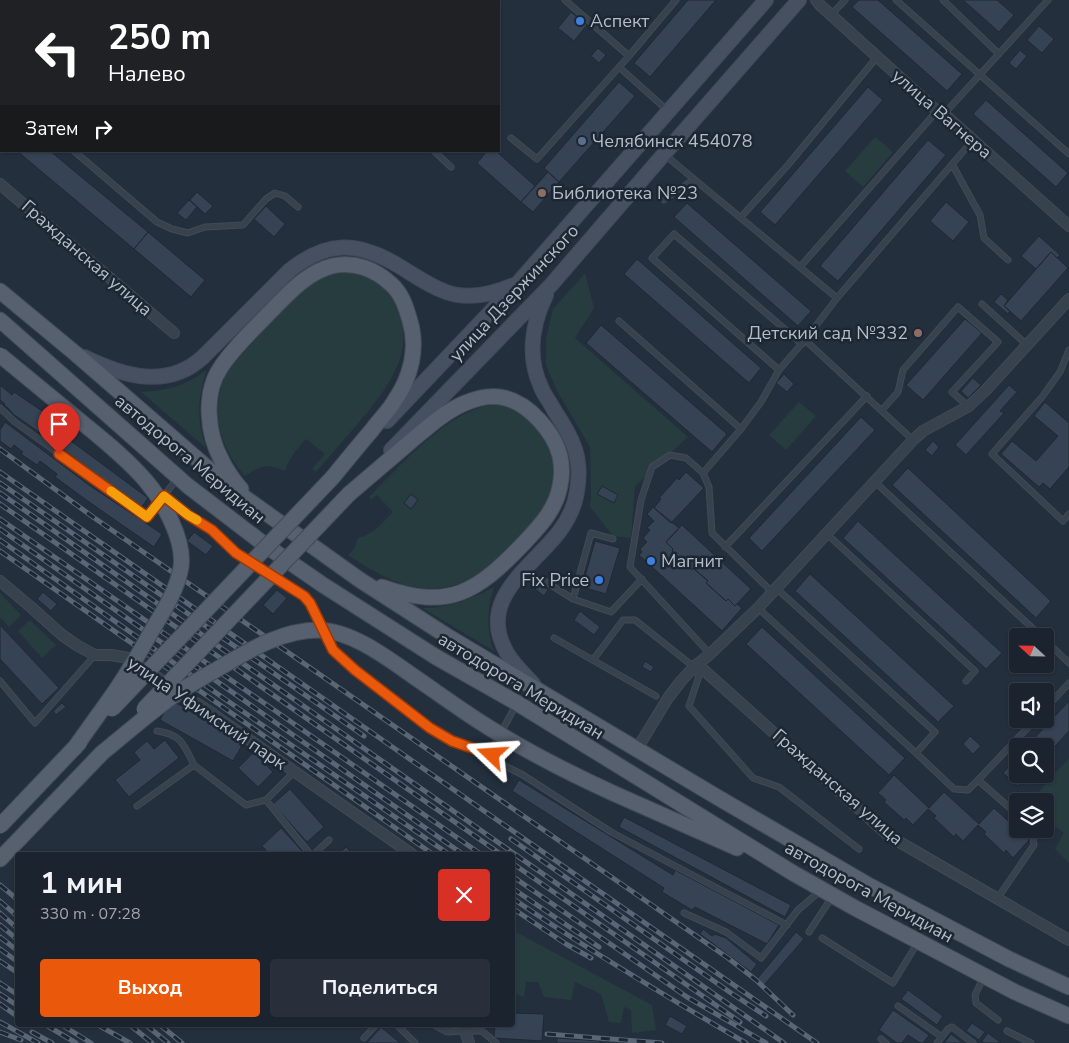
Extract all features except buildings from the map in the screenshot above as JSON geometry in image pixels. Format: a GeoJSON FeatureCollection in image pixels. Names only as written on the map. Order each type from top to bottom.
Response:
{"type":"FeatureCollection","features":[{"type":"Feature","properties":{"kind":"main road","name":"улица Дзержинского"},"geometry":{"type":"LineString","coordinates":[[333,477],[517,284],[766,0]]}},
{"type":"Feature","properties":{"kind":"main road","name":"улица Дзержинского"},"geometry":{"type":"LineString","coordinates":[[349,494],[551,285],[799,0]]}},
{"type":"Feature","properties":{"kind":"main road"},"geometry":{"type":"LineString","coordinates":[[76,354],[108,368],[143,377],[167,375],[186,370],[203,357],[299,262],[322,250],[334,248],[354,248],[376,254],[436,288],[452,294],[474,295],[491,293],[517,284]]}},
{"type":"Feature","properties":{"kind":"main road"},"geometry":{"type":"LineString","coordinates":[[0,826],[333,477],[395,401],[410,370],[413,349],[411,324],[403,300],[398,292],[386,279],[376,272],[344,264],[325,269],[307,278],[257,325],[220,368],[211,392],[209,407],[210,420],[217,447],[227,469],[257,507]]}},
{"type":"Feature","properties":{"kind":"main road"},"geometry":{"type":"LineString","coordinates":[[538,690],[508,655],[501,640],[497,620],[499,607],[508,590],[559,532],[567,520],[573,508],[579,481],[579,468],[574,444],[541,387],[533,360],[532,343],[536,319],[551,285]]}},
{"type":"Feature","properties":{"kind":"main road","name":"автодорога Меридиан"},"geometry":{"type":"LineString","coordinates":[[0,291],[227,485],[360,580],[447,636],[870,886],[1009,959],[1069,987]]}},
{"type":"Feature","properties":{"kind":"main road","name":"автодорога Меридиан"},"geometry":{"type":"LineString","coordinates":[[0,320],[178,478],[264,545],[323,585],[429,652],[517,703],[793,873],[984,976],[1025,997],[1069,1016]]}},
{"type":"Feature","properties":{"kind":"main road"},"geometry":{"type":"LineString","coordinates":[[0,354],[106,443],[146,481],[162,503],[176,535],[180,553],[181,567],[164,610],[116,689],[74,749]]}},
{"type":"Feature","properties":{"kind":"main road"},"geometry":{"type":"LineString","coordinates":[[0,859],[349,494],[434,422],[451,409],[478,398],[492,396],[504,397],[520,404],[529,410],[544,426],[560,456],[562,470],[558,497],[543,523],[508,560],[482,582],[457,594],[445,597],[424,598],[401,594],[360,580]]}},
{"type":"Feature","properties":{"kind":"main road"},"geometry":{"type":"LineString","coordinates":[[102,753],[170,698],[242,654],[280,636],[306,631],[324,631],[346,636],[383,655],[509,740],[571,773],[793,873]]}},
{"type":"Feature","properties":{"kind":"street","name":"улица Вагнера"},"geometry":{"type":"LineString","coordinates":[[816,0],[940,113],[1069,226]]}},
{"type":"Feature","properties":{"kind":"street","name":"Гражданская улица"},"geometry":{"type":"LineString","coordinates":[[0,184],[174,333]]}},
{"type":"Feature","properties":{"kind":"street"},"geometry":{"type":"LineString","coordinates":[[637,749],[668,698],[696,665],[758,608],[913,440],[923,432],[969,406],[1069,299]]}},
{"type":"Feature","properties":{"kind":"street","name":"улица Уфимский парк"},"geometry":{"type":"LineString","coordinates":[[0,581],[62,635],[78,646],[95,655],[128,658],[207,710],[409,852]]}},
{"type":"Feature","properties":{"kind":"street","name":"Гражданская улица"},"geometry":{"type":"LineString","coordinates":[[696,665],[888,835],[1069,940]]}},
{"type":"Feature","properties":{"kind":"street"},"geometry":{"type":"LineString","coordinates":[[464,1028],[469,1043]]}},
{"type":"Feature","properties":{"kind":"lane"},"geometry":{"type":"LineString","coordinates":[[565,0],[629,56]]}},
{"type":"Feature","properties":{"kind":"lane"},"geometry":{"type":"LineString","coordinates":[[511,138],[537,159],[676,0]]}},
{"type":"Feature","properties":{"kind":"lane"},"geometry":{"type":"LineString","coordinates":[[831,15],[845,0]]}},
{"type":"Feature","properties":{"kind":"lane"},"geometry":{"type":"LineString","coordinates":[[896,0],[1069,154]]}},
{"type":"Feature","properties":{"kind":"lane"},"geometry":{"type":"LineString","coordinates":[[943,0],[999,54]]}},
{"type":"Feature","properties":{"kind":"lane"},"geometry":{"type":"LineString","coordinates":[[800,267],[940,113],[999,54],[1048,0]]}},
{"type":"Feature","properties":{"kind":"lane"},"geometry":{"type":"LineString","coordinates":[[742,217],[788,166],[878,57]]}},
{"type":"Feature","properties":{"kind":"lane"},"geometry":{"type":"LineString","coordinates":[[619,67],[668,111]]}},
{"type":"Feature","properties":{"kind":"lane"},"geometry":{"type":"LineString","coordinates":[[703,473],[741,429],[761,402],[779,370],[837,298],[972,140]]}},
{"type":"Feature","properties":{"kind":"lane"},"geometry":{"type":"LineString","coordinates":[[75,152],[156,222],[188,233],[205,227],[243,225],[266,198],[275,193],[285,196],[298,207]]}},
{"type":"Feature","properties":{"kind":"lane"},"geometry":{"type":"LineString","coordinates":[[435,152],[450,167]]}},
{"type":"Feature","properties":{"kind":"lane"},"geometry":{"type":"LineString","coordinates":[[664,154],[837,298]]}},
{"type":"Feature","properties":{"kind":"lane"},"geometry":{"type":"LineString","coordinates":[[952,164],[980,215],[984,238],[1008,260]]}},
{"type":"Feature","properties":{"kind":"lane"},"geometry":{"type":"LineString","coordinates":[[664,200],[694,179]]}},
{"type":"Feature","properties":{"kind":"lane"},"geometry":{"type":"LineString","coordinates":[[779,370],[652,258],[674,234],[867,396],[913,440]]}},
{"type":"Feature","properties":{"kind":"lane"},"geometry":{"type":"LineString","coordinates":[[982,304],[1027,345]]}},
{"type":"Feature","properties":{"kind":"lane"},"geometry":{"type":"LineString","coordinates":[[882,410],[898,392],[903,370],[958,307],[998,342],[952,392],[969,406]]}},
{"type":"Feature","properties":{"kind":"lane"},"geometry":{"type":"LineString","coordinates":[[619,321],[741,429]]}},
{"type":"Feature","properties":{"kind":"lane"},"geometry":{"type":"LineString","coordinates":[[1069,350],[1060,372],[1042,397],[992,454],[1069,525]]}},
{"type":"Feature","properties":{"kind":"lane"},"geometry":{"type":"LineString","coordinates":[[725,548],[867,396]]}},
{"type":"Feature","properties":{"kind":"lane"},"geometry":{"type":"LineString","coordinates":[[0,408],[15,422],[147,517],[178,478]]}},
{"type":"Feature","properties":{"kind":"lane"},"geometry":{"type":"LineString","coordinates":[[710,654],[630,567],[641,500],[652,467],[670,455],[686,458],[703,473],[709,487],[712,533],[725,548],[935,732],[916,753]]}},
{"type":"Feature","properties":{"kind":"lane"},"geometry":{"type":"LineString","coordinates":[[875,482],[1032,628]]}},
{"type":"Feature","properties":{"kind":"lane"},"geometry":{"type":"LineString","coordinates":[[164,496],[188,515],[212,530],[236,553],[304,596],[310,603],[333,650],[355,670],[430,728],[452,741],[492,755],[501,764],[524,775],[611,832],[787,924]]}},
{"type":"Feature","properties":{"kind":"lane"},"geometry":{"type":"LineString","coordinates":[[1063,521],[1069,514]]}},
{"type":"Feature","properties":{"kind":"lane"},"geometry":{"type":"LineString","coordinates":[[573,598],[591,533],[614,539]]}},
{"type":"Feature","properties":{"kind":"lane"},"geometry":{"type":"LineString","coordinates":[[827,534],[975,671],[966,681]]}},
{"type":"Feature","properties":{"kind":"lane"},"geometry":{"type":"LineString","coordinates":[[543,580],[573,598],[611,612],[642,579]]}},
{"type":"Feature","properties":{"kind":"lane"},"geometry":{"type":"LineString","coordinates":[[758,608],[954,788],[968,790],[1027,728]]}},
{"type":"Feature","properties":{"kind":"lane"},"geometry":{"type":"LineString","coordinates":[[592,660],[623,620],[635,620],[696,665],[699,676],[690,706],[753,778],[779,787],[859,849]]}},
{"type":"Feature","properties":{"kind":"lane"},"geometry":{"type":"LineString","coordinates":[[554,638],[656,696]]}},
{"type":"Feature","properties":{"kind":"lane"},"geometry":{"type":"LineString","coordinates":[[1054,649],[1069,663]]}},
{"type":"Feature","properties":{"kind":"lane"},"geometry":{"type":"LineString","coordinates":[[0,680],[35,723],[95,655]]}},
{"type":"Feature","properties":{"kind":"lane"},"geometry":{"type":"LineString","coordinates":[[1054,699],[1069,683]]}},
{"type":"Feature","properties":{"kind":"lane"},"geometry":{"type":"LineString","coordinates":[[492,755],[493,747],[517,703]]}},
{"type":"Feature","properties":{"kind":"lane"},"geometry":{"type":"LineString","coordinates":[[157,730],[173,735],[182,743],[194,765],[246,805],[266,800],[294,772]]}},
{"type":"Feature","properties":{"kind":"lane"},"geometry":{"type":"LineString","coordinates":[[137,806],[194,765]]}},
{"type":"Feature","properties":{"kind":"lane"},"geometry":{"type":"LineString","coordinates":[[978,780],[1009,807]]}},
{"type":"Feature","properties":{"kind":"lane"},"geometry":{"type":"LineString","coordinates":[[266,800],[309,852]]}},
{"type":"Feature","properties":{"kind":"lane"},"geometry":{"type":"LineString","coordinates":[[997,899],[1034,845],[1033,838]]}},
{"type":"Feature","properties":{"kind":"lane"},"geometry":{"type":"LineString","coordinates":[[315,852],[329,840]]}},
{"type":"Feature","properties":{"kind":"lane"},"geometry":{"type":"LineString","coordinates":[[684,913],[726,932],[761,958],[798,910],[828,892]]}},
{"type":"Feature","properties":{"kind":"lane"},"geometry":{"type":"LineString","coordinates":[[809,932],[828,892]]}},
{"type":"Feature","properties":{"kind":"lane"},"geometry":{"type":"LineString","coordinates":[[822,938],[892,983],[918,941]]}},
{"type":"Feature","properties":{"kind":"lane"},"geometry":{"type":"LineString","coordinates":[[984,976],[975,995],[976,1003],[998,1020]]}},
{"type":"Feature","properties":{"kind":"lane"},"geometry":{"type":"LineString","coordinates":[[898,1006],[942,1037]]}},
{"type":"Feature","properties":{"kind":"lane"},"geometry":{"type":"LineString","coordinates":[[364,1038],[374,1027]]}},
{"type":"Feature","properties":{"kind":"lane"},"geometry":{"type":"LineString","coordinates":[[399,1027],[415,1043]]}},
{"type":"Feature","properties":{"kind":"lane"},"geometry":{"type":"LineString","coordinates":[[438,1027],[447,1032],[464,1028],[482,1032],[496,1043]]}},
{"type":"Feature","properties":{"kind":"lane"},"geometry":{"type":"LineString","coordinates":[[937,1043],[948,1029],[952,1027],[973,1043]]}},
{"type":"Feature","properties":{"kind":"lane"},"geometry":{"type":"LineString","coordinates":[[1007,1031],[1031,1043]]}},
{"type":"Feature","properties":{"kind":"green space"},"geometry":{"type":"Polygon","coordinates":[[[875,137],[893,152],[863,187],[845,171],[875,137]]]}},
{"type":"Feature","properties":{"kind":"green space"},"geometry":{"type":"Polygon","coordinates":[[[348,272],[370,278],[382,286],[388,291],[396,304],[402,322],[404,339],[396,370],[378,399],[316,472],[312,469],[325,454],[306,439],[296,450],[285,471],[264,466],[255,469],[245,476],[226,448],[220,427],[218,404],[226,374],[260,334],[306,289],[326,277],[348,272]]]}},
{"type":"Feature","properties":{"kind":"green space"},"geometry":{"type":"Polygon","coordinates":[[[585,273],[594,308],[575,338],[688,437],[635,486],[631,538],[613,536],[590,507],[590,447],[557,391],[546,365],[546,339],[553,309],[585,273]]]}},
{"type":"Feature","properties":{"kind":"green space"},"geometry":{"type":"Polygon","coordinates":[[[205,371],[199,419],[206,447],[141,392],[175,387],[190,381],[205,371]]]}},
{"type":"Feature","properties":{"kind":"green space"},"geometry":{"type":"Polygon","coordinates":[[[799,402],[816,416],[786,450],[769,435],[799,402]]]}},
{"type":"Feature","properties":{"kind":"green space"},"geometry":{"type":"Polygon","coordinates":[[[494,404],[512,409],[531,423],[546,443],[554,466],[554,477],[546,501],[531,524],[512,546],[481,573],[466,581],[441,588],[421,588],[401,584],[374,571],[348,555],[354,549],[358,538],[373,531],[393,512],[377,495],[371,500],[369,497],[410,455],[442,428],[476,409],[494,404]]]}},
{"type":"Feature","properties":{"kind":"green space"},"geometry":{"type":"Polygon","coordinates":[[[494,587],[488,619],[494,651],[422,608],[442,607],[476,596],[494,587]]]}},
{"type":"Feature","properties":{"kind":"green space"},"geometry":{"type":"Polygon","coordinates":[[[0,593],[21,615],[9,627],[0,617],[0,593]]]}},
{"type":"Feature","properties":{"kind":"green space"},"geometry":{"type":"Polygon","coordinates":[[[30,620],[56,645],[42,658],[18,631],[30,620]]]}},
{"type":"Feature","properties":{"kind":"green space"},"geometry":{"type":"Polygon","coordinates":[[[1069,758],[1069,863],[1055,849],[1064,833],[1054,826],[1054,793],[1038,793],[1047,783],[1054,783],[1054,775],[1069,758]]]}},
{"type":"Feature","properties":{"kind":"green space"},"geometry":{"type":"Polygon","coordinates":[[[515,932],[652,1005],[656,1030],[632,1033],[631,1010],[624,1007],[621,1023],[609,1022],[601,994],[575,982],[571,1000],[544,997],[538,982],[526,982],[524,997],[515,994],[515,932]]]}},
{"type":"Feature","properties":{"kind":"railway"},"geometry":{"type":"LineString","coordinates":[[0,449],[93,517],[728,958],[756,980],[793,1015]]}},
{"type":"Feature","properties":{"kind":"railway"},"geometry":{"type":"LineString","coordinates":[[0,472],[817,1043]]}},
{"type":"Feature","properties":{"kind":"railway"},"geometry":{"type":"LineString","coordinates":[[0,483],[364,736]]}},
{"type":"Feature","properties":{"kind":"railway"},"geometry":{"type":"LineString","coordinates":[[0,493],[512,852]]}},
{"type":"Feature","properties":{"kind":"railway"},"geometry":{"type":"LineString","coordinates":[[0,504],[498,852]]}},
{"type":"Feature","properties":{"kind":"railway"},"geometry":{"type":"LineString","coordinates":[[0,519],[478,852]]}},
{"type":"Feature","properties":{"kind":"railway"},"geometry":{"type":"LineString","coordinates":[[0,529],[460,852]]}},
{"type":"Feature","properties":{"kind":"railway"},"geometry":{"type":"LineString","coordinates":[[0,540],[446,852]]}},
{"type":"Feature","properties":{"kind":"railway"},"geometry":{"type":"LineString","coordinates":[[0,551],[430,852]]}},
{"type":"Feature","properties":{"kind":"railway"},"geometry":{"type":"LineString","coordinates":[[511,839],[766,1016]]}},
{"type":"Feature","properties":{"kind":"railway"},"geometry":{"type":"LineString","coordinates":[[515,854],[784,1043]]}},
{"type":"Feature","properties":{"kind":"railway"},"geometry":{"type":"LineString","coordinates":[[515,865],[740,1022]]}},
{"type":"Feature","properties":{"kind":"railway"},"geometry":{"type":"LineString","coordinates":[[515,878],[687,997],[766,1043]]}},
{"type":"Feature","properties":{"kind":"railway"},"geometry":{"type":"LineString","coordinates":[[0,885],[15,898]]}},
{"type":"Feature","properties":{"kind":"railway"},"geometry":{"type":"LineString","coordinates":[[515,890],[599,947]]}},
{"type":"Feature","properties":{"kind":"railway"},"geometry":{"type":"LineString","coordinates":[[515,900],[628,973],[746,1043]]}},
{"type":"Feature","properties":{"kind":"railway"},"geometry":{"type":"LineString","coordinates":[[0,901],[15,914]]}},
{"type":"Feature","properties":{"kind":"railway"},"geometry":{"type":"LineString","coordinates":[[515,910],[566,944],[591,958]]}},
{"type":"Feature","properties":{"kind":"railway"},"geometry":{"type":"LineString","coordinates":[[0,913],[15,926]]}},
{"type":"Feature","properties":{"kind":"railway"},"geometry":{"type":"LineString","coordinates":[[0,925],[15,938]]}},
{"type":"Feature","properties":{"kind":"railway"},"geometry":{"type":"LineString","coordinates":[[0,937],[15,949]]}},
{"type":"Feature","properties":{"kind":"railway"},"geometry":{"type":"LineString","coordinates":[[0,949],[15,960]]}},
{"type":"Feature","properties":{"kind":"railway"},"geometry":{"type":"LineString","coordinates":[[0,961],[15,971]]}},
{"type":"Feature","properties":{"kind":"railway"},"geometry":{"type":"LineString","coordinates":[[0,983],[15,993]]}},
{"type":"Feature","properties":{"kind":"railway"},"geometry":{"type":"LineString","coordinates":[[0,994],[15,1004]]}},
{"type":"Feature","properties":{"kind":"railway"},"geometry":{"type":"LineString","coordinates":[[0,1004],[15,1015]]}},
{"type":"Feature","properties":{"kind":"railway"},"geometry":{"type":"LineString","coordinates":[[0,1022],[38,1043]]}},
{"type":"Feature","properties":{"kind":"railway"},"geometry":{"type":"LineString","coordinates":[[49,1027],[76,1043]]}},
{"type":"Feature","properties":{"kind":"railway"},"geometry":{"type":"LineString","coordinates":[[65,1027],[91,1043]]}},
{"type":"Feature","properties":{"kind":"railway"},"geometry":{"type":"LineString","coordinates":[[102,1027],[130,1043]]}},
{"type":"Feature","properties":{"kind":"railway"},"geometry":{"type":"LineString","coordinates":[[132,1027],[152,1043]]}},
{"type":"Feature","properties":{"kind":"railway"},"geometry":{"type":"LineString","coordinates":[[148,1027],[168,1043]]}},
{"type":"Feature","properties":{"kind":"railway"},"geometry":{"type":"LineString","coordinates":[[162,1027],[182,1043]]}},
{"type":"Feature","properties":{"kind":"railway"},"geometry":{"type":"LineString","coordinates":[[0,1032],[21,1040]]}},
{"type":"Feature","properties":{"kind":"railway"},"geometry":{"type":"LineString","coordinates":[[32,1032],[52,1043]]}},
{"type":"Feature","properties":{"kind":"railway"},"geometry":{"type":"LineString","coordinates":[[547,1034],[662,1043]]}},
{"type":"Feature","properties":{"kind":"slow traffic"},"geometry":{"type":"LineString","coordinates":[[111,491],[147,517],[164,496],[197,520]]}},
{"type":"Feature","properties":{"kind":"place","name":"Аспект"},"geometry":{"type":"Point","coordinates":[580,21]}},
{"type":"Feature","properties":{"kind":"place","name":"Челябинск 454078"},"geometry":{"type":"Point","coordinates":[582,141]}},
{"type":"Feature","properties":{"kind":"place","name":"Библиотека №23"},"geometry":{"type":"Point","coordinates":[542,193]}},
{"type":"Feature","properties":{"kind":"place","name":"Детский cад №332"},"geometry":{"type":"Point","coordinates":[918,333]}},
{"type":"Feature","properties":{"kind":"place","name":"Магнит"},"geometry":{"type":"Point","coordinates":[651,561]}},
{"type":"Feature","properties":{"kind":"place","name":"Fix Price"},"geometry":{"type":"Point","coordinates":[599,580]}},
{"type":"Feature","properties":{"kind":"route"},"geometry":{"type":"LineString","coordinates":[[59,454],[147,517],[164,496],[188,515],[212,530],[236,553],[304,596],[310,603],[333,650],[355,670],[430,728],[452,741],[492,755]]}}]}
